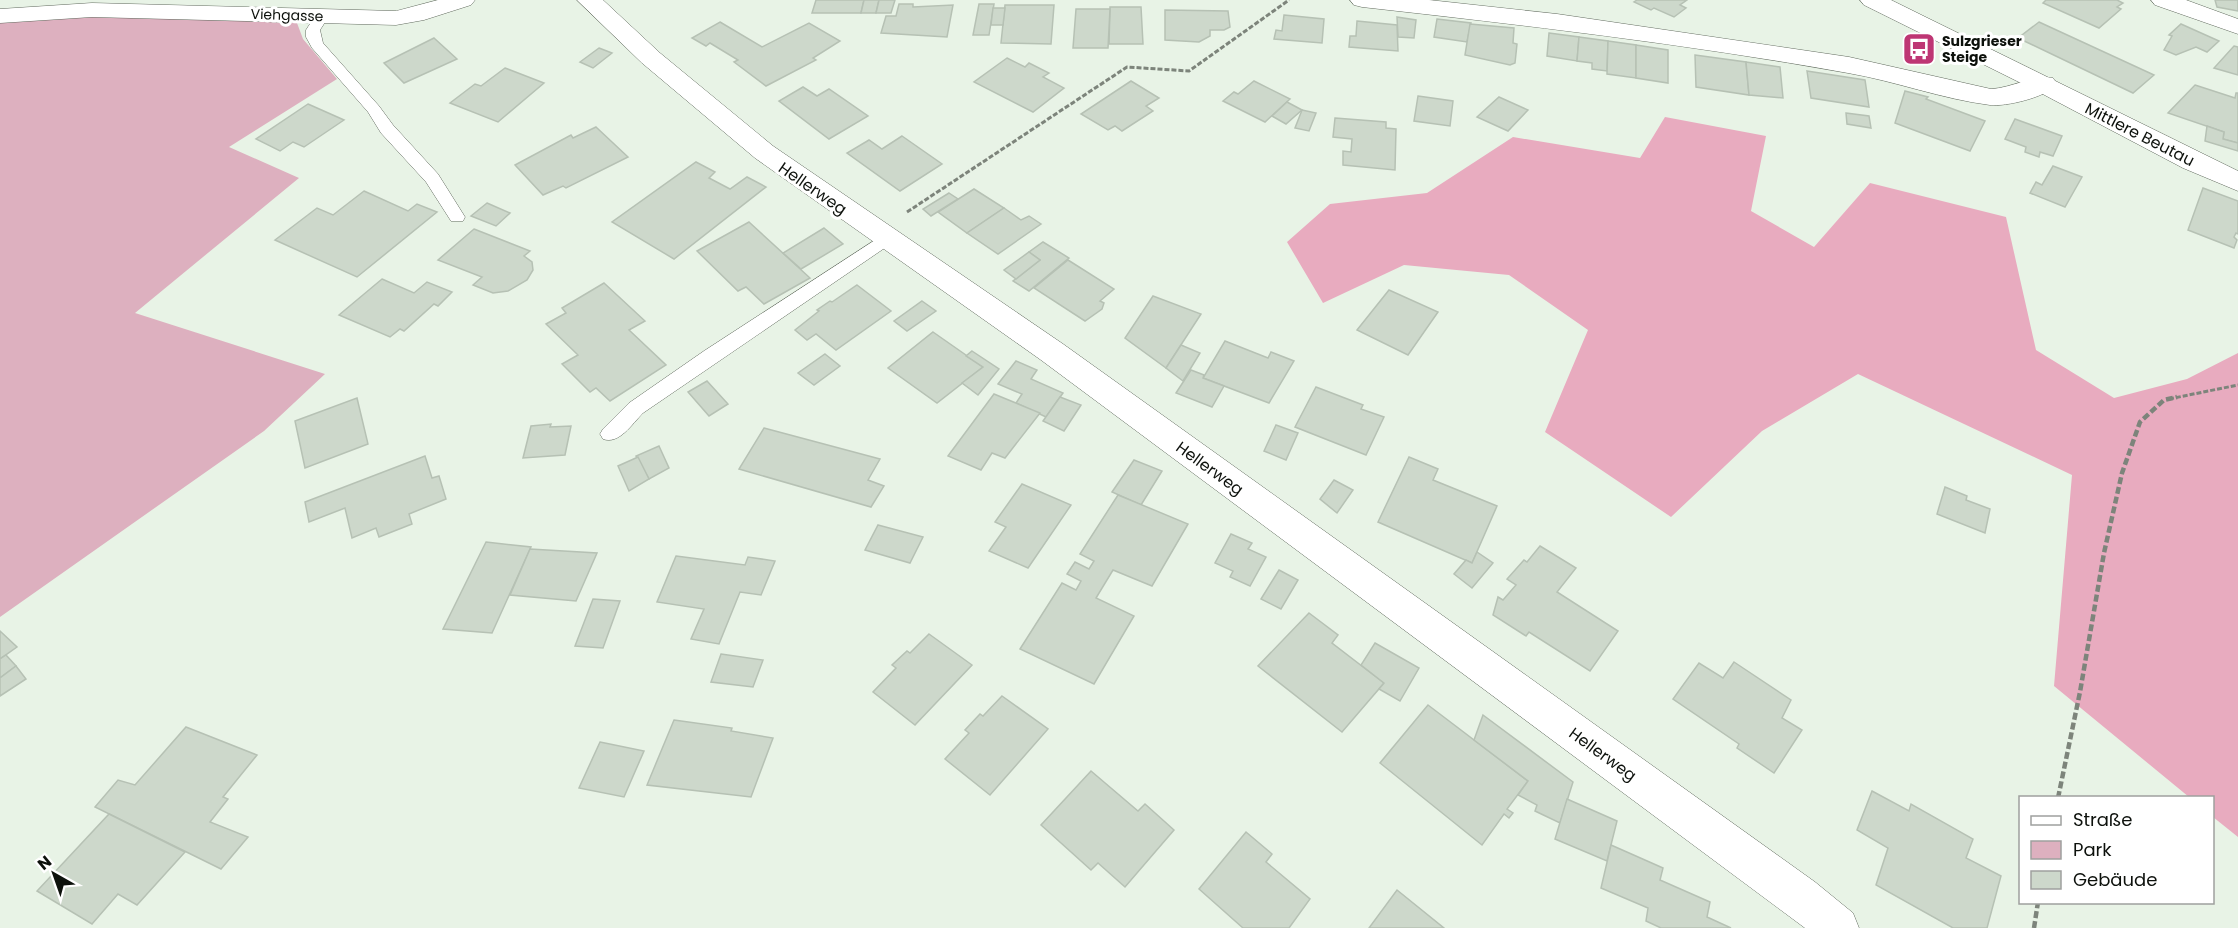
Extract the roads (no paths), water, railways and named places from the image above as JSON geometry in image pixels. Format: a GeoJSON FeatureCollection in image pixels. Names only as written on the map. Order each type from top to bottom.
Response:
{"type":"FeatureCollection","features":[{"type":"Feature","properties":{"kind":"street","name":"Viehgasse"},"geometry":{"type":"LineString","coordinates":[[0,16],[92,10],[404,17],[463,0]]}},
{"type":"Feature","properties":{"kind":"street","name":"Hellerweg"},"geometry":{"type":"LineString","coordinates":[[589,0],[651,58],[729,124],[881,235],[1061,359],[1791,890],[1838,928]]}},
{"type":"Feature","properties":{"kind":"street"},"geometry":{"type":"LineString","coordinates":[[1362,0],[1557,21],[1838,63],[1991,97],[2010,96],[2043,84]]}},
{"type":"Feature","properties":{"kind":"street","name":"Mittlere Beutau"},"geometry":{"type":"LineString","coordinates":[[1872,0],[2043,84],[2155,143],[2238,182]]}},
{"type":"Feature","properties":{"kind":"street"},"geometry":{"type":"LineString","coordinates":[[2163,0],[2238,27]]}},
{"type":"Feature","properties":{"kind":"lane"},"geometry":{"type":"LineString","coordinates":[[322,16],[312,31],[317,45],[374,110],[387,129],[432,177],[457,217]]}},
{"type":"Feature","properties":{"kind":"lane"},"geometry":{"type":"LineString","coordinates":[[610,434],[636,408],[881,235]]}},
{"type":"Feature","properties":{"kind":"place","name":"Sulzgrieser Steige"},"geometry":{"type":"Point","coordinates":[1919,49]}}]}
